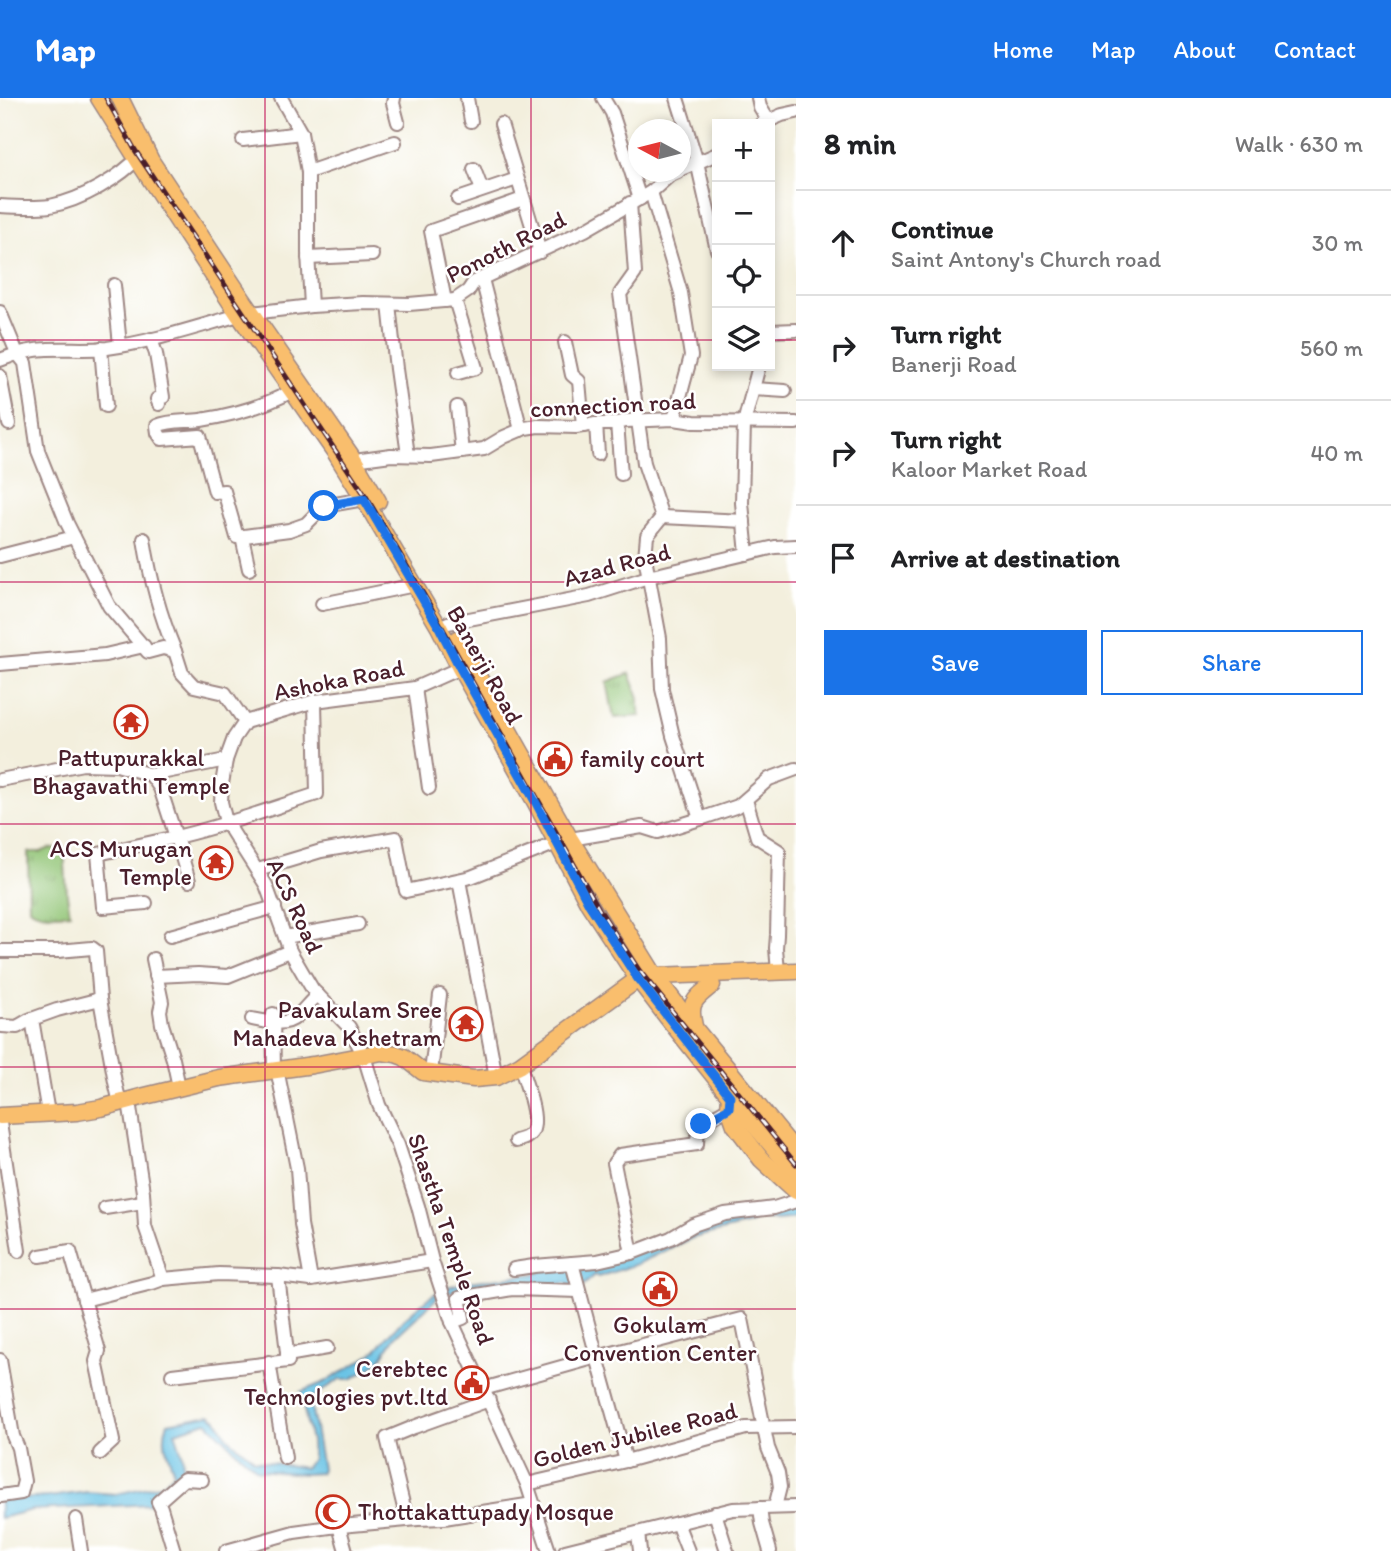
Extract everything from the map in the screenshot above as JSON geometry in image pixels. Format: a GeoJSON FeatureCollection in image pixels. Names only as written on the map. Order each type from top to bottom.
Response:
{"type":"FeatureCollection","features":[{"type":"Feature","properties":{"kind":"main road","name":"Banerji Road"},"geometry":{"type":"LineString","coordinates":[[99,98],[141,155],[151,161],[292,391],[335,452],[415,585],[444,625],[460,668],[617,932],[651,984],[729,1102],[787,1149]]}},
{"type":"Feature","properties":{"kind":"main road","name":"Banerji Road"},"geometry":{"type":"LineString","coordinates":[[120,98],[131,121],[141,155]]}},
{"type":"Feature","properties":{"kind":"main road","name":"Banerji Road"},"geometry":{"type":"LineString","coordinates":[[246,314],[354,460],[561,837]]}},
{"type":"Feature","properties":{"kind":"main road"},"geometry":{"type":"LineString","coordinates":[[651,984],[712,985],[779,976],[796,971]]}},
{"type":"Feature","properties":{"kind":"main road"},"geometry":{"type":"LineString","coordinates":[[0,1116],[77,1112],[219,1078],[382,1052],[404,1057],[422,1072],[474,1079],[496,1077],[520,1065],[615,996],[651,984],[779,976],[796,982]]}},
{"type":"Feature","properties":{"kind":"main road","name":"Banerji Road"},"geometry":{"type":"LineString","coordinates":[[651,984],[695,1029],[787,1149],[796,1174]]}},
{"type":"Feature","properties":{"kind":"main road"},"geometry":{"type":"LineString","coordinates":[[695,1029],[690,1013],[695,998],[712,985]]}},
{"type":"Feature","properties":{"kind":"main road"},"geometry":{"type":"LineString","coordinates":[[729,1102],[735,1125],[761,1159],[796,1192]]}},
{"type":"Feature","properties":{"kind":"street"},"geometry":{"type":"LineString","coordinates":[[281,98],[300,133],[308,172],[311,306]]}},
{"type":"Feature","properties":{"kind":"street"},"geometry":{"type":"LineString","coordinates":[[394,98],[398,122]]}},
{"type":"Feature","properties":{"kind":"street"},"geometry":{"type":"LineString","coordinates":[[467,98],[471,121]]}},
{"type":"Feature","properties":{"kind":"street"},"geometry":{"type":"LineString","coordinates":[[603,98],[612,113],[635,201],[635,273],[620,294],[644,463],[662,517]]}},
{"type":"Feature","properties":{"kind":"street"},"geometry":{"type":"LineString","coordinates":[[677,98],[697,162],[716,245]]}},
{"type":"Feature","properties":{"kind":"street"},"geometry":{"type":"LineString","coordinates":[[758,98],[763,119]]}},
{"type":"Feature","properties":{"kind":"street"},"geometry":{"type":"LineString","coordinates":[[774,119],[796,112]]}},
{"type":"Feature","properties":{"kind":"street"},"geometry":{"type":"LineString","coordinates":[[501,124],[540,252]]}},
{"type":"Feature","properties":{"kind":"street"},"geometry":{"type":"LineString","coordinates":[[243,140],[300,133]]}},
{"type":"Feature","properties":{"kind":"street"},"geometry":{"type":"LineString","coordinates":[[308,172],[395,142]]}},
{"type":"Feature","properties":{"kind":"street"},"geometry":{"type":"LineString","coordinates":[[0,206],[50,206],[74,199],[108,182],[141,155]]}},
{"type":"Feature","properties":{"kind":"street","name":"Ponoth Road"},"geometry":{"type":"LineString","coordinates":[[691,165],[712,156]]}},
{"type":"Feature","properties":{"kind":"street"},"geometry":{"type":"LineString","coordinates":[[474,169],[482,190]]}},
{"type":"Feature","properties":{"kind":"street"},"geometry":{"type":"LineString","coordinates":[[458,199],[517,179]]}},
{"type":"Feature","properties":{"kind":"street","name":"Ponoth Road"},"geometry":{"type":"LineString","coordinates":[[0,360],[17,353],[46,349],[120,345],[246,314],[311,306],[409,304],[450,300],[468,291],[474,282],[585,230],[652,192],[663,182]]}},
{"type":"Feature","properties":{"kind":"street"},"geometry":{"type":"LineString","coordinates":[[652,192],[681,293],[691,356],[674,419]]}},
{"type":"Feature","properties":{"kind":"street"},"geometry":{"type":"LineString","coordinates":[[458,373],[476,368],[450,300],[431,231],[523,198]]}},
{"type":"Feature","properties":{"kind":"street"},"geometry":{"type":"LineString","coordinates":[[308,258],[372,255]]}},
{"type":"Feature","properties":{"kind":"street"},"geometry":{"type":"LineString","coordinates":[[482,279],[521,430]]}},
{"type":"Feature","properties":{"kind":"street"},"geometry":{"type":"LineString","coordinates":[[114,285],[120,345]]}},
{"type":"Feature","properties":{"kind":"street"},"geometry":{"type":"LineString","coordinates":[[389,304],[408,455]]}},
{"type":"Feature","properties":{"kind":"street"},"geometry":{"type":"LineString","coordinates":[[0,312],[24,363],[38,451],[75,537],[109,606],[148,652],[163,648],[175,651]]}},
{"type":"Feature","properties":{"kind":"street"},"geometry":{"type":"LineString","coordinates":[[775,331],[796,330]]}},
{"type":"Feature","properties":{"kind":"street"},"geometry":{"type":"LineString","coordinates":[[151,339],[163,397],[158,399],[159,404]]}},
{"type":"Feature","properties":{"kind":"street"},"geometry":{"type":"LineString","coordinates":[[565,342],[572,375],[579,380],[583,426]]}},
{"type":"Feature","properties":{"kind":"street"},"geometry":{"type":"LineString","coordinates":[[101,348],[106,406]]}},
{"type":"Feature","properties":{"kind":"street"},"geometry":{"type":"LineString","coordinates":[[747,554],[742,503],[744,423],[758,371]]}},
{"type":"Feature","properties":{"kind":"street"},"geometry":{"type":"LineString","coordinates":[[0,376],[9,424]]}},
{"type":"Feature","properties":{"kind":"street"},"geometry":{"type":"LineString","coordinates":[[753,389],[785,391]]}},
{"type":"Feature","properties":{"kind":"street"},"geometry":{"type":"LineString","coordinates":[[249,569],[224,491],[215,492],[200,436],[163,439],[157,426],[204,420],[243,410],[269,403],[292,391]]}},
{"type":"Feature","properties":{"kind":"street"},"geometry":{"type":"LineString","coordinates":[[457,407],[462,452]]}},
{"type":"Feature","properties":{"kind":"street","name":"connection road"},"geometry":{"type":"LineString","coordinates":[[354,460],[379,456],[431,456],[484,449],[504,437],[538,426],[583,426],[674,419],[694,422],[796,423]]}},
{"type":"Feature","properties":{"kind":"street"},"geometry":{"type":"LineString","coordinates":[[617,423],[621,474]]}},
{"type":"Feature","properties":{"kind":"street"},"geometry":{"type":"LineString","coordinates":[[596,424],[598,454]]}},
{"type":"Feature","properties":{"kind":"street"},"geometry":{"type":"LineString","coordinates":[[240,537],[289,530],[306,524],[324,506],[364,499]]}},
{"type":"Feature","properties":{"kind":"street"},"geometry":{"type":"LineString","coordinates":[[662,517],[744,521]]}},
{"type":"Feature","properties":{"kind":"street"},"geometry":{"type":"LineString","coordinates":[[662,517],[648,536],[645,557],[660,638],[662,689],[673,736],[700,819]]}},
{"type":"Feature","properties":{"kind":"street"},"geometry":{"type":"LineString","coordinates":[[0,556],[75,537]]}},
{"type":"Feature","properties":{"kind":"street"},"geometry":{"type":"LineString","coordinates":[[144,539],[155,592],[182,673],[194,686],[225,693],[245,722]]}},
{"type":"Feature","properties":{"kind":"street","name":"Azad Road"},"geometry":{"type":"LineString","coordinates":[[444,625],[589,596],[648,577],[775,547],[796,546]]}},
{"type":"Feature","properties":{"kind":"street"},"geometry":{"type":"LineString","coordinates":[[322,604],[415,585]]}},
{"type":"Feature","properties":{"kind":"street"},"geometry":{"type":"LineString","coordinates":[[0,664],[105,655],[144,646]]}},
{"type":"Feature","properties":{"kind":"street","name":"Ashoka Road"},"geometry":{"type":"LineString","coordinates":[[226,760],[234,738],[245,722],[314,701],[415,688],[460,668]]}},
{"type":"Feature","properties":{"kind":"street"},"geometry":{"type":"LineString","coordinates":[[415,688],[429,788]]}},
{"type":"Feature","properties":{"kind":"street"},"geometry":{"type":"LineString","coordinates":[[146,903],[103,907],[98,854],[203,831],[317,794],[314,701]]}},
{"type":"Feature","properties":{"kind":"street"},"geometry":{"type":"LineString","coordinates":[[0,780],[83,764],[117,765],[151,775],[226,760]]}},
{"type":"Feature","properties":{"kind":"street","name":"ACS Road"},"geometry":{"type":"LineString","coordinates":[[226,760],[221,802],[226,822],[266,885],[290,951],[304,975],[318,995],[349,1027],[364,1056]]}},
{"type":"Feature","properties":{"kind":"street"},"geometry":{"type":"LineString","coordinates":[[258,870],[321,850],[396,838],[406,891],[471,877],[549,846],[561,837],[642,827],[658,832],[700,819],[738,806],[769,779],[796,769]]}},
{"type":"Feature","properties":{"kind":"street"},"geometry":{"type":"LineString","coordinates":[[151,775],[160,788],[189,881]]}},
{"type":"Feature","properties":{"kind":"street"},"geometry":{"type":"LineString","coordinates":[[746,800],[757,837],[779,851],[776,948],[779,976]]}},
{"type":"Feature","properties":{"kind":"street"},"geometry":{"type":"LineString","coordinates":[[459,880],[496,1077]]}},
{"type":"Feature","properties":{"kind":"street"},"geometry":{"type":"LineString","coordinates":[[170,936],[275,907]]}},
{"type":"Feature","properties":{"kind":"street"},"geometry":{"type":"LineString","coordinates":[[285,937],[358,924]]}},
{"type":"Feature","properties":{"kind":"street"},"geometry":{"type":"LineString","coordinates":[[0,951],[92,948],[96,951],[100,999],[115,1082],[125,1102],[145,1226],[163,1279]]}},
{"type":"Feature","properties":{"kind":"street"},"geometry":{"type":"LineString","coordinates":[[156,976],[228,976],[290,951]]}},
{"type":"Feature","properties":{"kind":"street"},"geometry":{"type":"LineString","coordinates":[[153,959],[162,1002],[162,1024],[179,1087]]}},
{"type":"Feature","properties":{"kind":"street"},"geometry":{"type":"LineString","coordinates":[[252,1019],[294,1019],[318,995]]}},
{"type":"Feature","properties":{"kind":"street"},"geometry":{"type":"LineString","coordinates":[[431,1073],[440,995]]}},
{"type":"Feature","properties":{"kind":"street"},"geometry":{"type":"LineString","coordinates":[[2,1027],[17,1027],[57,1010],[100,999]]}},
{"type":"Feature","properties":{"kind":"street"},"geometry":{"type":"LineString","coordinates":[[32,1019],[48,1113]]}},
{"type":"Feature","properties":{"kind":"street"},"geometry":{"type":"LineString","coordinates":[[273,1019],[276,1069],[297,1168],[301,1224],[311,1280]]}},
{"type":"Feature","properties":{"kind":"street","name":"Shastha Temple Road"},"geometry":{"type":"LineString","coordinates":[[364,1056],[379,1105],[398,1144],[441,1293],[527,1484],[549,1551]]}},
{"type":"Feature","properties":{"kind":"street"},"geometry":{"type":"LineString","coordinates":[[516,1142],[530,1136],[534,1128],[534,1115],[520,1065]]}},
{"type":"Feature","properties":{"kind":"street"},"geometry":{"type":"LineString","coordinates":[[632,1254],[614,1163],[620,1155],[697,1144],[698,1127],[729,1102]]}},
{"type":"Feature","properties":{"kind":"street"},"geometry":{"type":"LineString","coordinates":[[0,1123],[19,1251]]}},
{"type":"Feature","properties":{"kind":"street"},"geometry":{"type":"LineString","coordinates":[[514,1269],[573,1265],[632,1254],[671,1238],[693,1225],[725,1214],[774,1208],[796,1201]]}},
{"type":"Feature","properties":{"kind":"street"},"geometry":{"type":"LineString","coordinates":[[105,1208],[143,1202]]}},
{"type":"Feature","properties":{"kind":"street"},"geometry":{"type":"LineString","coordinates":[[40,1256],[70,1251],[99,1351],[96,1361],[113,1441],[100,1453]]}},
{"type":"Feature","properties":{"kind":"street"},"geometry":{"type":"LineString","coordinates":[[84,1300],[163,1279],[219,1274],[311,1280],[432,1261]]}},
{"type":"Feature","properties":{"kind":"street"},"geometry":{"type":"LineString","coordinates":[[573,1265],[626,1461]]}},
{"type":"Feature","properties":{"kind":"street"},"geometry":{"type":"LineString","coordinates":[[172,1375],[288,1361],[278,1276]]}},
{"type":"Feature","properties":{"kind":"street"},"geometry":{"type":"LineString","coordinates":[[452,1322],[463,1318],[459,1298],[512,1289],[579,1289]]}},
{"type":"Feature","properties":{"kind":"street"},"geometry":{"type":"LineString","coordinates":[[407,1520],[387,1438],[486,1395],[597,1357],[742,1319],[768,1448],[778,1473],[780,1487],[775,1507]]}},
{"type":"Feature","properties":{"kind":"street"},"geometry":{"type":"LineString","coordinates":[[287,1355],[327,1348]]}},
{"type":"Feature","properties":{"kind":"street"},"geometry":{"type":"LineString","coordinates":[[0,1360],[24,1481],[21,1493],[1,1496]]}},
{"type":"Feature","properties":{"kind":"street"},"geometry":{"type":"LineString","coordinates":[[269,1362],[285,1458]]}},
{"type":"Feature","properties":{"kind":"street","name":"Golden Jubilee Road"},"geometry":{"type":"LineString","coordinates":[[527,1484],[626,1461],[746,1428],[796,1427]]}},
{"type":"Feature","properties":{"kind":"street"},"geometry":{"type":"LineString","coordinates":[[174,1551],[158,1502],[184,1479],[202,1480]]}},
{"type":"Feature","properties":{"kind":"street"},"geometry":{"type":"LineString","coordinates":[[226,1551],[294,1532],[444,1518],[533,1504]]}},
{"type":"Feature","properties":{"kind":"street"},"geometry":{"type":"LineString","coordinates":[[565,1551],[733,1508],[796,1507]]}},
{"type":"Feature","properties":{"kind":"street"},"geometry":{"type":"LineString","coordinates":[[760,1508],[770,1551]]}},
{"type":"Feature","properties":{"kind":"street"},"geometry":{"type":"LineString","coordinates":[[715,1513],[727,1551]]}},
{"type":"Feature","properties":{"kind":"street"},"geometry":{"type":"LineString","coordinates":[[76,1519],[81,1551]]}},
{"type":"Feature","properties":{"kind":"street"},"geometry":{"type":"LineString","coordinates":[[677,1523],[688,1551]]}},
{"type":"Feature","properties":{"kind":"street"},"geometry":{"type":"LineString","coordinates":[[339,1526],[346,1551]]}},
{"type":"Feature","properties":{"kind":"street"},"geometry":{"type":"LineString","coordinates":[[638,1532],[640,1551]]}},
{"type":"Feature","properties":{"kind":"green space"},"geometry":{"type":"Polygon","coordinates":[[[630,673],[639,698],[641,716],[614,718],[607,682],[630,673]]]}},
{"type":"Feature","properties":{"kind":"green space"},"geometry":{"type":"Polygon","coordinates":[[[50,848],[64,849],[70,913],[43,913],[29,908],[28,852],[41,852],[50,848]]]}},
{"type":"Feature","properties":{"kind":"water"},"geometry":{"type":"Polygon","coordinates":[[[796,1207],[796,1218],[760,1218],[749,1224],[692,1238],[637,1264],[598,1277],[595,1275],[584,1285],[574,1289],[566,1283],[458,1294],[452,1291],[439,1296],[395,1337],[371,1368],[351,1379],[340,1379],[310,1399],[322,1469],[320,1473],[258,1470],[207,1422],[175,1432],[182,1454],[184,1478],[151,1504],[32,1510],[0,1518],[0,1500],[87,1492],[116,1494],[159,1485],[174,1473],[165,1442],[168,1423],[210,1415],[217,1420],[228,1438],[255,1460],[305,1468],[312,1459],[311,1441],[300,1392],[325,1382],[372,1354],[404,1319],[444,1288],[467,1282],[534,1274],[541,1272],[543,1268],[568,1270],[719,1219],[796,1207]]]}},
{"type":"Feature","properties":{"kind":"railway"},"geometry":{"type":"LineString","coordinates":[[106,98],[135,150],[367,498],[599,909],[639,970],[796,1164]]}},
{"type":"Feature","properties":{"kind":"place","name":"Pattupurakkal Bhagavathi Temple"},"geometry":{"type":"Point","coordinates":[131,722]}},
{"type":"Feature","properties":{"kind":"place","name":"family court"},"geometry":{"type":"Point","coordinates":[555,759]}},
{"type":"Feature","properties":{"kind":"place","name":"ACS Murugan Temple"},"geometry":{"type":"Point","coordinates":[216,863]}},
{"type":"Feature","properties":{"kind":"place","name":"Pavakulam Sree Mahadeva Kshetram"},"geometry":{"type":"Point","coordinates":[466,1024]}},
{"type":"Feature","properties":{"kind":"place","name":"Gokulam Convention Center"},"geometry":{"type":"Point","coordinates":[660,1289]}},
{"type":"Feature","properties":{"kind":"place","name":"Cerebtec Technologies pvt.ltd"},"geometry":{"type":"Point","coordinates":[472,1383]}},
{"type":"Feature","properties":{"kind":"place","name":"Thottakattupady Mosque"},"geometry":{"type":"Point","coordinates":[333,1512]}},
{"type":"Feature","properties":{"kind":"route"},"geometry":{"type":"LineString","coordinates":[[324,506],[364,499],[439,627],[589,904],[638,979],[730,1096],[729,1108],[701,1124]]}}]}
